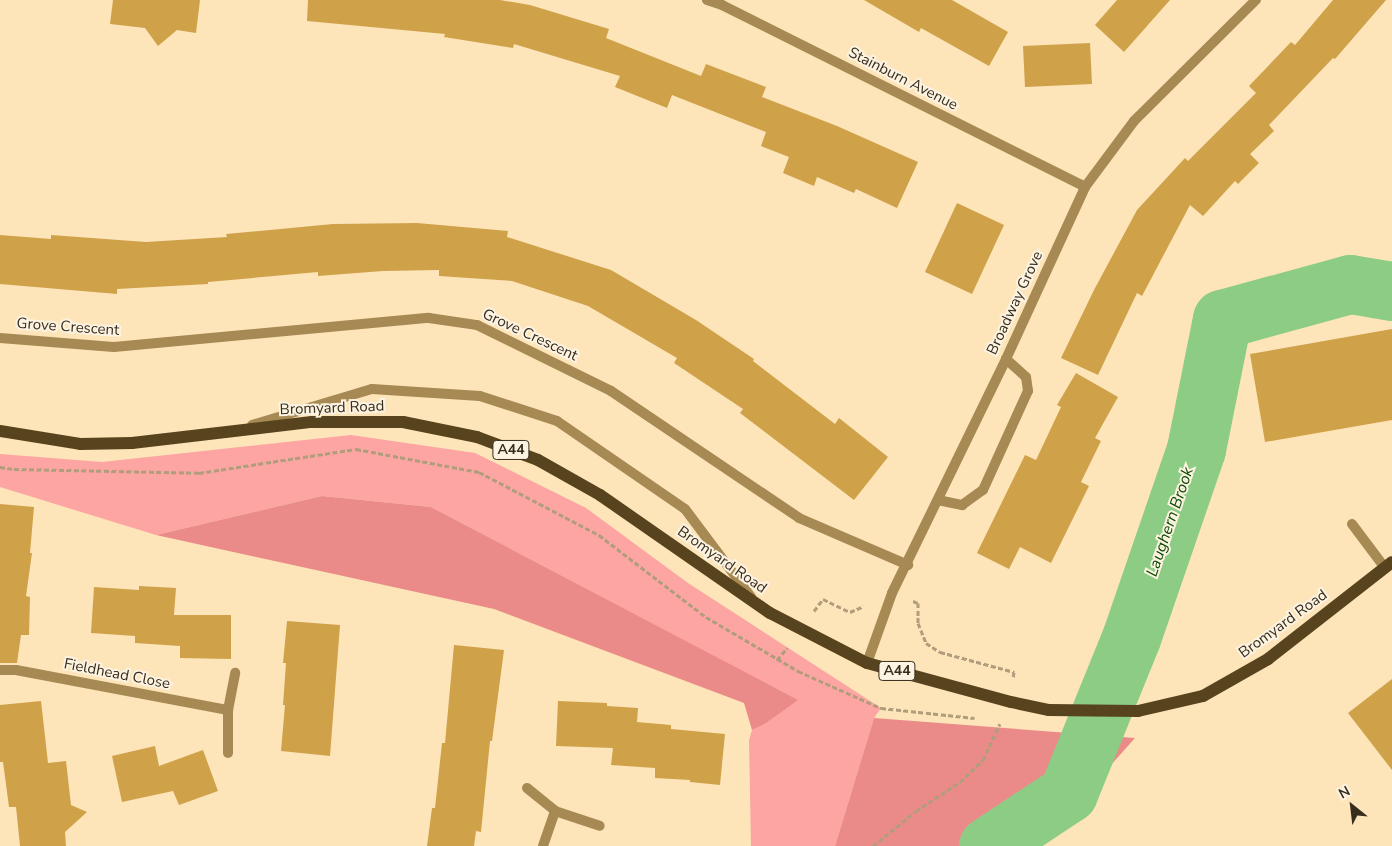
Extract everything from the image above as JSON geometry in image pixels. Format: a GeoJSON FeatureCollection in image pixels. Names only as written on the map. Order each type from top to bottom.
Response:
{"type":"FeatureCollection","features":[{"type":"Feature","properties":{"kind":"main road","name":"Bromyard Road"},"geometry":{"type":"LineString","coordinates":[[0,431],[80,444],[132,442],[312,422],[403,422],[477,437],[538,460],[600,495],[755,603],[802,630],[867,663],[1011,702],[1049,710],[1138,711],[1203,696],[1268,659],[1388,565]]}},
{"type":"Feature","properties":{"kind":"street","name":"Stainburn Avenue"},"geometry":{"type":"LineString","coordinates":[[707,0],[723,3],[1085,187]]}},
{"type":"Feature","properties":{"kind":"street","name":"Broadway Grove"},"geometry":{"type":"LineString","coordinates":[[867,663],[892,593],[908,565],[1085,187],[1134,121],[1256,0]]}},
{"type":"Feature","properties":{"kind":"street","name":"Grove Crescent"},"geometry":{"type":"LineString","coordinates":[[0,338],[114,347],[428,318],[478,325],[611,391],[799,518],[908,565]]}},
{"type":"Feature","properties":{"kind":"street"},"geometry":{"type":"LineString","coordinates":[[938,500],[962,505],[983,490],[1028,391],[1026,377],[1006,358]]}},
{"type":"Feature","properties":{"kind":"street"},"geometry":{"type":"LineString","coordinates":[[227,432],[372,389],[480,396],[557,421],[685,509],[755,603]]}},
{"type":"Feature","properties":{"kind":"street"},"geometry":{"type":"LineString","coordinates":[[1352,524],[1388,565]]}},
{"type":"Feature","properties":{"kind":"street","name":"Fieldhead Close"},"geometry":{"type":"LineString","coordinates":[[0,670],[16,670],[228,710]]}},
{"type":"Feature","properties":{"kind":"street"},"geometry":{"type":"LineString","coordinates":[[228,753],[228,710],[235,673]]}},
{"type":"Feature","properties":{"kind":"street"},"geometry":{"type":"LineString","coordinates":[[527,788],[555,811],[600,826]]}},
{"type":"Feature","properties":{"kind":"street"},"geometry":{"type":"LineString","coordinates":[[543,846],[555,811]]}},
{"type":"Feature","properties":{"kind":"path"},"geometry":{"type":"LineString","coordinates":[[0,467],[14,469],[199,472],[356,448],[479,472],[599,535],[706,617],[798,671],[881,708],[983,719]]}},
{"type":"Feature","properties":{"kind":"path"},"geometry":{"type":"LineString","coordinates":[[874,846],[916,811],[960,782],[983,760],[1002,721],[992,720]]}},
{"type":"Feature","properties":{"kind":"shaded area"},"geometry":{"type":"Polygon","coordinates":[[[351,435],[475,453],[586,508],[688,583],[881,708],[874,718],[835,846],[751,846],[749,740],[752,730],[765,724],[797,700],[431,507],[322,496],[156,535],[0,487],[0,454],[102,462],[351,435]]]}},
{"type":"Feature","properties":{"kind":"shaded area"},"geometry":{"type":"Polygon","coordinates":[[[322,496],[431,507],[798,700],[765,724],[752,730],[744,703],[494,609],[156,535],[322,496]]]}},
{"type":"Feature","properties":{"kind":"shaded area"},"geometry":{"type":"Polygon","coordinates":[[[874,718],[1135,738],[1039,846],[835,846],[874,718]]]}},
{"type":"Feature","properties":{"kind":"building"},"geometry":{"type":"Polygon","coordinates":[[[113,0],[200,0],[196,33],[177,30],[158,46],[145,28],[110,24],[113,0]]]}},
{"type":"Feature","properties":{"kind":"building"},"geometry":{"type":"Polygon","coordinates":[[[308,0],[500,0],[530,5],[609,29],[606,38],[701,76],[706,64],[766,87],[762,97],[837,126],[918,162],[897,208],[856,189],[854,193],[817,177],[814,186],[783,173],[789,157],[761,146],[766,132],[672,95],[667,108],[615,87],[620,76],[514,44],[513,48],[444,37],[445,34],[307,21],[308,0]]]}},
{"type":"Feature","properties":{"kind":"building"},"geometry":{"type":"Polygon","coordinates":[[[864,0],[952,0],[1008,32],[989,66],[921,28],[919,32],[864,0]]]}},
{"type":"Feature","properties":{"kind":"building"},"geometry":{"type":"Polygon","coordinates":[[[1117,0],[1170,0],[1124,52],[1095,25],[1117,0]]]}},
{"type":"Feature","properties":{"kind":"building"},"geometry":{"type":"Polygon","coordinates":[[[1333,0],[1386,0],[1335,59],[1333,58],[1269,125],[1274,131],[1250,154],[1259,163],[1238,184],[1235,181],[1203,216],[1190,205],[1142,296],[1137,293],[1098,375],[1061,358],[1094,290],[1137,210],[1185,158],[1188,161],[1256,93],[1249,86],[1291,42],[1295,45],[1333,0]]]}},
{"type":"Feature","properties":{"kind":"building"},"geometry":{"type":"Polygon","coordinates":[[[1090,43],[1092,84],[1025,87],[1023,46],[1090,43]]]}},
{"type":"Feature","properties":{"kind":"building"},"geometry":{"type":"Polygon","coordinates":[[[957,203],[1004,225],[972,294],[925,272],[957,203]]]}},
{"type":"Feature","properties":{"kind":"building"},"geometry":{"type":"Polygon","coordinates":[[[417,223],[508,231],[507,237],[611,270],[696,320],[754,359],[753,361],[835,424],[839,418],[888,457],[854,500],[740,413],[743,409],[674,363],[677,358],[588,306],[512,281],[439,276],[439,270],[383,271],[318,276],[318,272],[208,282],[208,284],[117,289],[117,294],[0,284],[0,235],[51,239],[51,235],[146,242],[227,237],[226,234],[333,224],[417,223]]]}},
{"type":"Feature","properties":{"kind":"building"},"geometry":{"type":"Polygon","coordinates":[[[1392,329],[1392,420],[1265,442],[1250,354],[1392,329]]]}},
{"type":"Feature","properties":{"kind":"building"},"geometry":{"type":"Polygon","coordinates":[[[1076,373],[1118,397],[1095,438],[1101,441],[1081,482],[1089,486],[1051,563],[1020,547],[1009,569],[977,553],[1025,455],[1036,460],[1061,407],[1057,405],[1076,373]]]}},
{"type":"Feature","properties":{"kind":"building"},"geometry":{"type":"Polygon","coordinates":[[[0,504],[34,507],[30,553],[32,553],[26,596],[30,597],[29,635],[21,635],[17,663],[0,663],[0,504]]]}},
{"type":"Feature","properties":{"kind":"building"},"geometry":{"type":"Polygon","coordinates":[[[139,586],[176,588],[174,615],[231,615],[231,659],[180,658],[180,646],[135,643],[135,636],[91,633],[94,587],[139,590],[139,586]]]}},
{"type":"Feature","properties":{"kind":"building"},"geometry":{"type":"Polygon","coordinates":[[[287,621],[340,625],[330,756],[281,751],[286,663],[283,663],[287,621]]]}},
{"type":"Feature","properties":{"kind":"building"},"geometry":{"type":"Polygon","coordinates":[[[454,645],[504,650],[492,741],[490,741],[481,832],[476,831],[474,846],[427,846],[432,808],[435,808],[442,743],[445,743],[454,645]]]}},
{"type":"Feature","properties":{"kind":"building"},"geometry":{"type":"Polygon","coordinates":[[[1392,679],[1392,770],[1348,713],[1392,679]]]}},
{"type":"Feature","properties":{"kind":"building"},"geometry":{"type":"Polygon","coordinates":[[[41,701],[48,763],[66,761],[71,805],[87,812],[65,832],[66,846],[20,846],[16,807],[9,807],[3,762],[0,762],[0,705],[41,701]]]}},
{"type":"Feature","properties":{"kind":"building"},"geometry":{"type":"Polygon","coordinates":[[[558,701],[607,703],[607,706],[638,708],[637,722],[671,725],[671,729],[725,734],[720,785],[690,782],[690,780],[655,778],[655,768],[611,765],[613,748],[556,746],[558,701]]]}},
{"type":"Feature","properties":{"kind":"building"},"geometry":{"type":"Polygon","coordinates":[[[155,746],[159,766],[203,750],[218,791],[179,805],[173,791],[122,802],[112,756],[155,746]]]}},
{"type":"Feature","properties":{"kind":"waterway","name":"Laughern Brook"},"geometry":{"type":"LineString","coordinates":[[988,846],[1068,793],[1131,638],[1196,449],[1222,319],[1350,284],[1392,291]]}}]}
